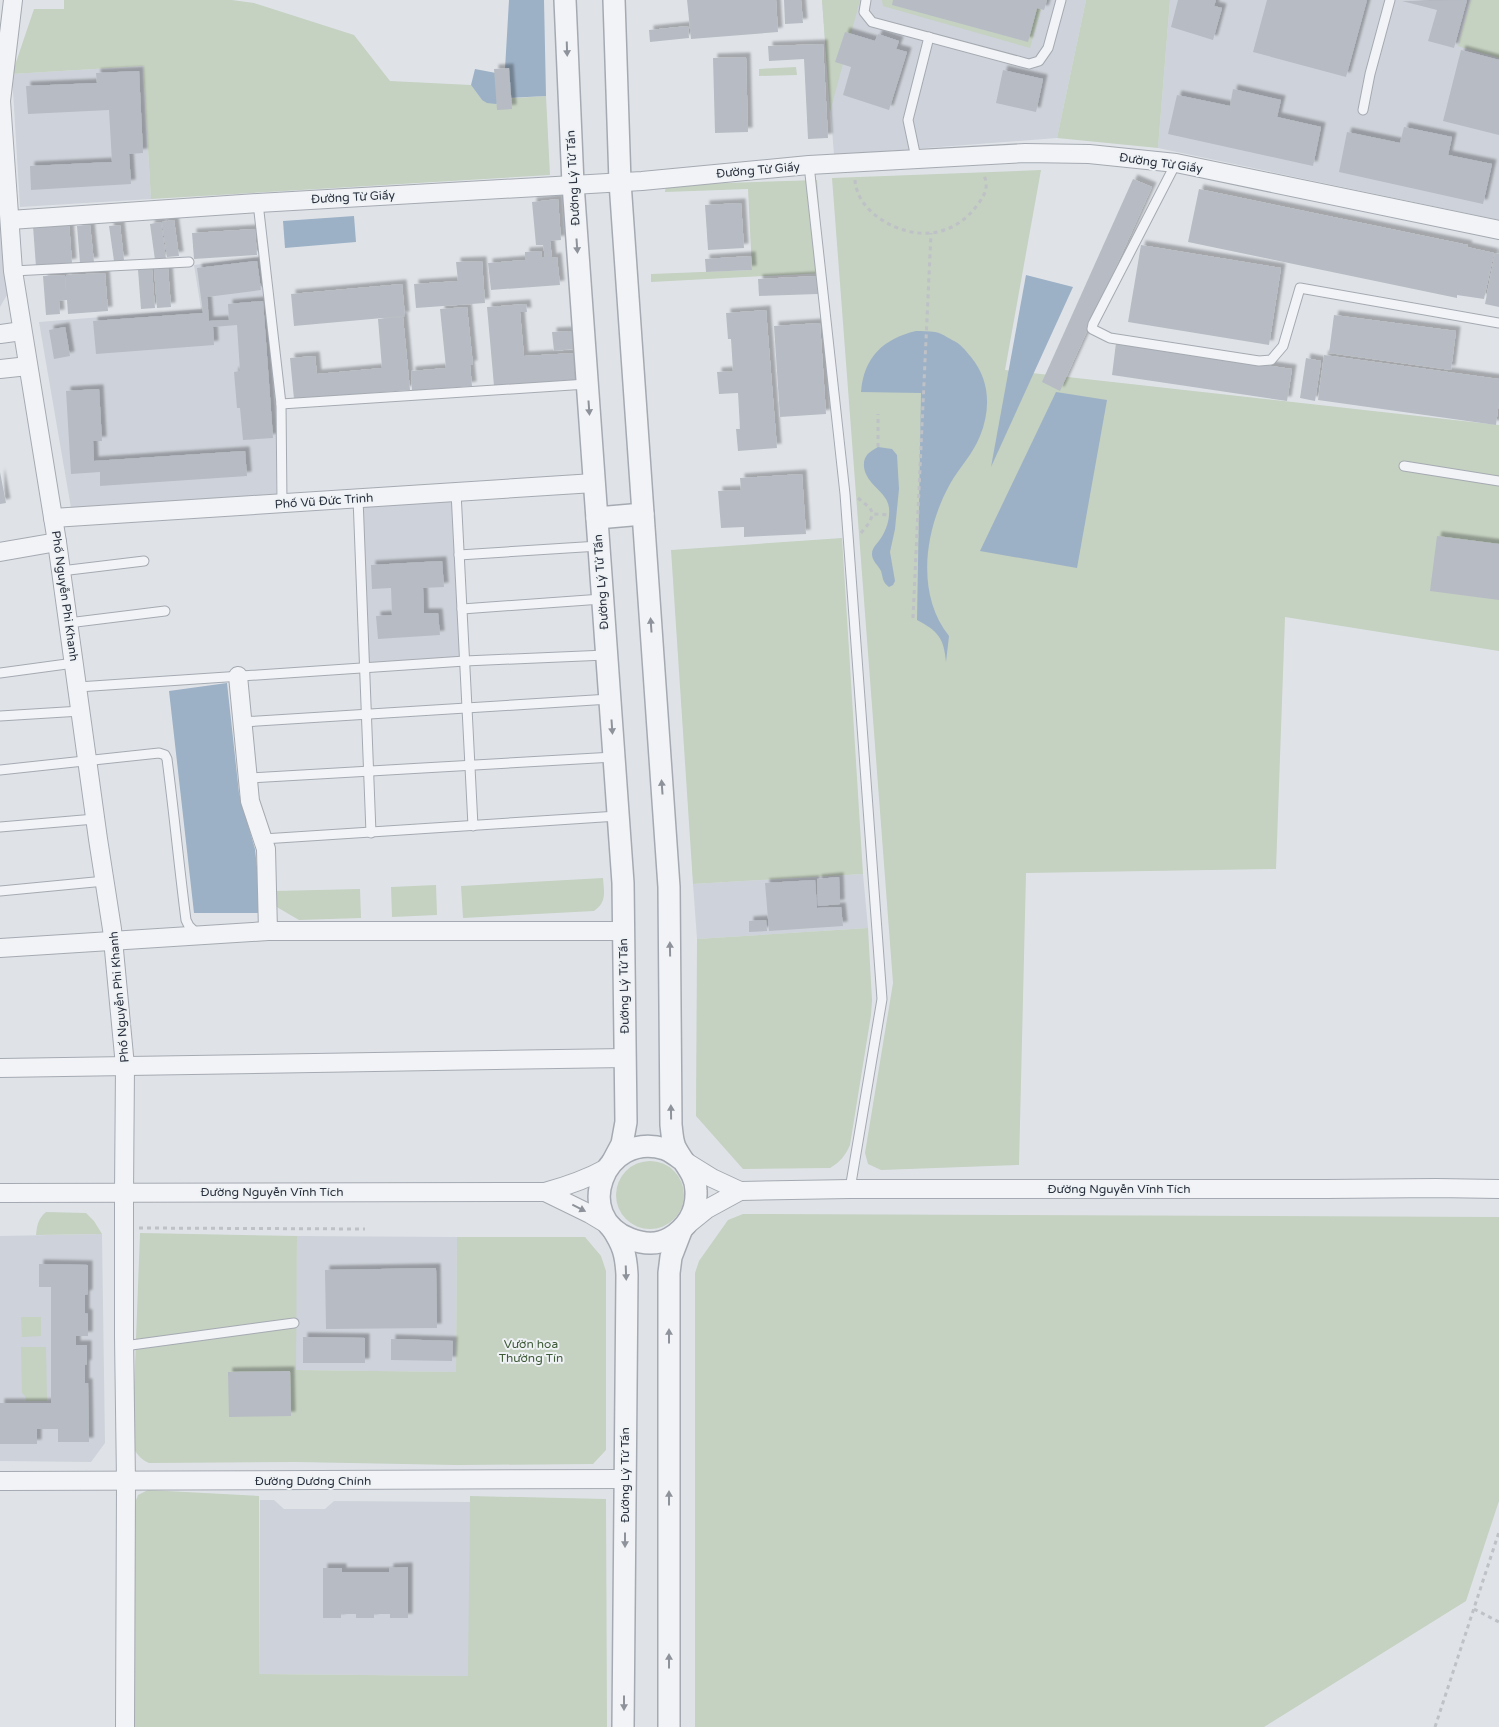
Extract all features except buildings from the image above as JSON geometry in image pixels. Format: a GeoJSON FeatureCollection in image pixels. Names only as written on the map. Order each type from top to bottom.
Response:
{"type":"FeatureCollection","features":[{"type":"Feature","properties":{"kind":"street","name":"Phố Nguyễn Phi Khanh"},"geometry":{"type":"LineString","coordinates":[[12,0],[1,101],[13,271],[57,542],[95,820],[114,941],[125,1066],[126,1727]]}},
{"type":"Feature","properties":{"kind":"street","name":"Đường Lý Tử Tấn"},"geometry":{"type":"LineString","coordinates":[[565,0],[573,184],[623,884],[626,1122],[622,1144],[610,1164]]}},
{"type":"Feature","properties":{"kind":"street"},"geometry":{"type":"LineString","coordinates":[[614,0],[620,182],[669,886],[671,1125],[674,1145],[681,1159],[691,1172],[696,1188],[696,1205],[690,1219],[681,1231],[671,1257],[670,1273],[669,1727]]}},
{"type":"Feature","properties":{"kind":"street","name":"Đường Từ Giấy"},"geometry":{"type":"LineString","coordinates":[[10,220],[258,203],[620,182],[853,162],[1025,153],[1089,154],[1176,163],[1499,230]]}},
{"type":"Feature","properties":{"kind":"street"},"geometry":{"type":"LineString","coordinates":[[0,334],[22,332]]}},
{"type":"Feature","properties":{"kind":"street"},"geometry":{"type":"LineString","coordinates":[[0,369],[28,366]]}},
{"type":"Feature","properties":{"kind":"street","name":"Phố Vũ Đức Trinh"},"geometry":{"type":"LineString","coordinates":[[53,518],[594,483]]}},
{"type":"Feature","properties":{"kind":"street"},"geometry":{"type":"LineString","coordinates":[[597,518],[643,514]]}},
{"type":"Feature","properties":{"kind":"street"},"geometry":{"type":"LineString","coordinates":[[0,552],[57,542]]}},
{"type":"Feature","properties":{"kind":"street"},"geometry":{"type":"LineString","coordinates":[[238,676],[250,801],[266,849],[268,931]]}},
{"type":"Feature","properties":{"kind":"street"},"geometry":{"type":"LineString","coordinates":[[0,948],[268,931],[624,931]]}},
{"type":"Feature","properties":{"kind":"street"},"geometry":{"type":"LineString","coordinates":[[0,1068],[625,1058]]}},
{"type":"Feature","properties":{"kind":"street"},"geometry":{"type":"LineString","coordinates":[[612,1227],[603,1214],[599,1200],[600,1183],[610,1164],[618,1155],[633,1148],[650,1146],[667,1150],[712,1178],[740,1191]]}},
{"type":"Feature","properties":{"kind":"street"},"geometry":{"type":"LineString","coordinates":[[545,1192],[591,1177],[610,1164]]}},
{"type":"Feature","properties":{"kind":"street","name":"Đường Nguyễn Vĩnh Tích"},"geometry":{"type":"LineString","coordinates":[[740,1191],[850,1189],[1499,1189]]}},
{"type":"Feature","properties":{"kind":"street"},"geometry":{"type":"LineString","coordinates":[[545,1192],[590,1214],[612,1227],[624,1237],[638,1242],[653,1243],[668,1239],[681,1231],[707,1209],[740,1191]]}},
{"type":"Feature","properties":{"kind":"street","name":"Đường Nguyễn Vĩnh Tích"},"geometry":{"type":"LineString","coordinates":[[0,1194],[124,1192],[545,1192]]}},
{"type":"Feature","properties":{"kind":"street","name":"Đường Lý Tử Tấn"},"geometry":{"type":"LineString","coordinates":[[612,1227],[626,1255],[627,1275],[624,1727]]}},
{"type":"Feature","properties":{"kind":"street","name":"Đường Dương Chính"},"geometry":{"type":"LineString","coordinates":[[0,1481],[625,1479]]}},
{"type":"Feature","properties":{"kind":"lane"},"geometry":{"type":"LineString","coordinates":[[866,0],[864,12],[872,22],[1029,64],[1039,61],[1048,48],[1061,0]]}},
{"type":"Feature","properties":{"kind":"lane"},"geometry":{"type":"LineString","coordinates":[[1363,110],[1370,74],[1390,0]]}},
{"type":"Feature","properties":{"kind":"lane"},"geometry":{"type":"LineString","coordinates":[[916,158],[908,120],[929,37]]}},
{"type":"Feature","properties":{"kind":"lane"},"geometry":{"type":"LineString","coordinates":[[1176,163],[1093,324],[1092,329],[1097,333],[1119,339],[1259,361],[1271,360],[1283,346],[1300,288],[1499,323]]}},
{"type":"Feature","properties":{"kind":"lane"},"geometry":{"type":"LineString","coordinates":[[809,166],[845,494],[882,999],[850,1189]]}},
{"type":"Feature","properties":{"kind":"lane"},"geometry":{"type":"LineString","coordinates":[[258,203],[281,404],[282,503]]}},
{"type":"Feature","properties":{"kind":"lane"},"geometry":{"type":"LineString","coordinates":[[13,271],[190,262]]}},
{"type":"Feature","properties":{"kind":"lane"},"geometry":{"type":"LineString","coordinates":[[281,404],[587,384]]}},
{"type":"Feature","properties":{"kind":"lane"},"geometry":{"type":"LineString","coordinates":[[1404,466],[1499,481]]}},
{"type":"Feature","properties":{"kind":"lane"},"geometry":{"type":"LineString","coordinates":[[456,492],[474,826]]}},
{"type":"Feature","properties":{"kind":"lane"},"geometry":{"type":"LineString","coordinates":[[358,498],[370,833]]}},
{"type":"Feature","properties":{"kind":"lane"},"geometry":{"type":"LineString","coordinates":[[459,555],[599,546]]}},
{"type":"Feature","properties":{"kind":"lane"},"geometry":{"type":"LineString","coordinates":[[61,571],[144,561]]}},
{"type":"Feature","properties":{"kind":"lane"},"geometry":{"type":"LineString","coordinates":[[462,609],[602,599]]}},
{"type":"Feature","properties":{"kind":"lane"},"geometry":{"type":"LineString","coordinates":[[68,623],[165,611]]}},
{"type":"Feature","properties":{"kind":"lane"},"geometry":{"type":"LineString","coordinates":[[78,688],[465,661],[607,655]]}},
{"type":"Feature","properties":{"kind":"lane"},"geometry":{"type":"LineString","coordinates":[[0,673],[74,663]]}},
{"type":"Feature","properties":{"kind":"lane"},"geometry":{"type":"LineString","coordinates":[[242,722],[610,699]]}},
{"type":"Feature","properties":{"kind":"lane"},"geometry":{"type":"LineString","coordinates":[[0,716],[81,710]]}},
{"type":"Feature","properties":{"kind":"lane"},"geometry":{"type":"LineString","coordinates":[[0,770],[159,753],[165,755],[186,920],[199,936]]}},
{"type":"Feature","properties":{"kind":"lane"},"geometry":{"type":"LineString","coordinates":[[248,778],[614,757]]}},
{"type":"Feature","properties":{"kind":"lane"},"geometry":{"type":"LineString","coordinates":[[263,840],[618,816]]}},
{"type":"Feature","properties":{"kind":"lane"},"geometry":{"type":"LineString","coordinates":[[0,827],[95,820]]}},
{"type":"Feature","properties":{"kind":"lane"},"geometry":{"type":"LineString","coordinates":[[0,891],[105,881]]}},
{"type":"Feature","properties":{"kind":"lane"},"geometry":{"type":"LineString","coordinates":[[124,1346],[294,1323]]}},
{"type":"Feature","properties":{"kind":"path"},"geometry":{"type":"LineString","coordinates":[[853,162],[855,188],[864,204],[876,216],[895,228],[912,233],[931,233],[954,226],[975,208],[983,196],[987,182],[976,156]]}},
{"type":"Feature","properties":{"kind":"path"},"geometry":{"type":"LineString","coordinates":[[913,618],[931,233]]}},
{"type":"Feature","properties":{"kind":"path"},"geometry":{"type":"LineString","coordinates":[[878,414],[878,447]]}},
{"type":"Feature","properties":{"kind":"path"},"geometry":{"type":"LineString","coordinates":[[848,539],[863,531],[873,514],[889,515]]}},
{"type":"Feature","properties":{"kind":"path"},"geometry":{"type":"LineString","coordinates":[[124,1228],[365,1230]]}},
{"type":"Feature","properties":{"kind":"path"},"geometry":{"type":"LineString","coordinates":[[1435,1727],[1499,1532]]}},
{"type":"Feature","properties":{"kind":"path"},"geometry":{"type":"LineString","coordinates":[[1474,1609],[1499,1622]]}},
{"type":"Feature","properties":{"kind":"shaded area"},"geometry":{"type":"Polygon","coordinates":[[[822,0],[1086,0],[1057,138],[834,155],[822,0]]]}},
{"type":"Feature","properties":{"kind":"shaded area"},"geometry":{"type":"Polygon","coordinates":[[[1170,0],[1499,0],[1499,220],[1158,148],[1170,0]]]}},
{"type":"Feature","properties":{"kind":"shaded area"},"geometry":{"type":"Polygon","coordinates":[[[143,66],[151,199],[20,207],[12,74],[143,66]]]}},
{"type":"Feature","properties":{"kind":"shaded area"},"geometry":{"type":"Polygon","coordinates":[[[0,216],[7,295],[0,307],[0,216]]]}},
{"type":"Feature","properties":{"kind":"shaded area"},"geometry":{"type":"Polygon","coordinates":[[[260,257],[276,404],[276,494],[71,508],[39,322],[201,309],[194,265],[260,257]]]}},
{"type":"Feature","properties":{"kind":"shaded area"},"geometry":{"type":"Polygon","coordinates":[[[456,492],[465,661],[364,668],[358,498],[456,492]]]}},
{"type":"Feature","properties":{"kind":"shaded area"},"geometry":{"type":"Polygon","coordinates":[[[863,874],[868,928],[697,939],[693,884],[863,874]]]}},
{"type":"Feature","properties":{"kind":"shaded area"},"geometry":{"type":"Polygon","coordinates":[[[102,1234],[105,1443],[91,1462],[0,1461],[0,1236],[102,1234]]]}},
{"type":"Feature","properties":{"kind":"shaded area"},"geometry":{"type":"Polygon","coordinates":[[[297,1236],[457,1237],[456,1372],[295,1370],[297,1236]]]}},
{"type":"Feature","properties":{"kind":"shaded area"},"geometry":{"type":"Polygon","coordinates":[[[260,1500],[274,1500],[284,1509],[325,1509],[334,1501],[470,1502],[469,1676],[259,1674],[260,1500]]]}},
{"type":"Feature","properties":{"kind":"green space"},"geometry":{"type":"Polygon","coordinates":[[[64,0],[232,0],[254,3],[354,35],[390,81],[471,85],[482,100],[546,96],[550,175],[151,199],[143,66],[12,74],[34,9],[64,9],[64,0]]]}},
{"type":"Feature","properties":{"kind":"green space"},"geometry":{"type":"Polygon","coordinates":[[[822,0],[860,0],[830,112],[822,0]]]}},
{"type":"Feature","properties":{"kind":"green space"},"geometry":{"type":"Polygon","coordinates":[[[882,0],[1032,0],[1043,3],[1030,48],[883,6],[882,0]]]}},
{"type":"Feature","properties":{"kind":"green space"},"geometry":{"type":"Polygon","coordinates":[[[1086,0],[1170,0],[1158,148],[1057,138],[1086,0]]]}},
{"type":"Feature","properties":{"kind":"green space"},"geometry":{"type":"Polygon","coordinates":[[[1471,0],[1499,0],[1499,58],[1458,46],[1471,0]]]}},
{"type":"Feature","properties":{"kind":"green space"},"geometry":{"type":"Polygon","coordinates":[[[796,67],[797,75],[759,76],[759,69],[796,67]]]}},
{"type":"Feature","properties":{"kind":"green space"},"geometry":{"type":"Polygon","coordinates":[[[1041,170],[1005,370],[1499,425],[1499,651],[1285,617],[1276,869],[1026,873],[1019,1165],[881,1170],[868,1164],[865,1153],[893,983],[832,178],[1041,170]]]}},
{"type":"Feature","properties":{"kind":"green space"},"geometry":{"type":"Polygon","coordinates":[[[817,180],[824,273],[651,282],[651,274],[752,270],[748,189],[665,192],[666,185],[817,180]]]}},
{"type":"Feature","properties":{"kind":"green space"},"geometry":{"type":"Polygon","coordinates":[[[842,538],[863,874],[693,884],[671,550],[842,538]]]}},
{"type":"Feature","properties":{"kind":"green space"},"geometry":{"type":"Polygon","coordinates":[[[603,878],[603,901],[594,911],[463,918],[461,886],[603,878]]]}},
{"type":"Feature","properties":{"kind":"green space"},"geometry":{"type":"Polygon","coordinates":[[[436,885],[437,915],[392,917],[391,887],[436,885]]]}},
{"type":"Feature","properties":{"kind":"green space"},"geometry":{"type":"Polygon","coordinates":[[[360,889],[361,918],[299,920],[275,906],[274,891],[360,889]]]}},
{"type":"Feature","properties":{"kind":"green space"},"geometry":{"type":"Polygon","coordinates":[[[868,928],[872,1000],[871,1015],[848,1149],[844,1156],[830,1168],[743,1169],[696,1116],[697,939],[868,928]]]}},
{"type":"Feature","properties":{"kind":"green space"},"geometry":{"type":"Polygon","coordinates":[[[657,1161],[669,1167],[678,1176],[684,1188],[682,1208],[674,1219],[657,1229],[643,1229],[626,1219],[618,1208],[616,1188],[626,1171],[637,1163],[657,1161]]]}},
{"type":"Feature","properties":{"kind":"green space"},"geometry":{"type":"Polygon","coordinates":[[[46,1212],[86,1213],[94,1221],[102,1234],[36,1235],[38,1222],[46,1212]]]}},
{"type":"Feature","properties":{"kind":"green space"},"geometry":{"type":"Polygon","coordinates":[[[743,1214],[1499,1217],[1499,1501],[1466,1601],[1264,1727],[695,1727],[695,1273],[699,1261],[728,1220],[743,1214]]]}},
{"type":"Feature","properties":{"kind":"green space","name":"Vườn hoa Thường Tín"},"geometry":{"type":"Polygon","coordinates":[[[140,1233],[297,1236],[296,1370],[456,1372],[457,1237],[585,1237],[601,1256],[606,1271],[606,1450],[593,1464],[149,1463],[139,1456],[132,1445],[140,1233]]]}},
{"type":"Feature","properties":{"kind":"green space"},"geometry":{"type":"Polygon","coordinates":[[[21,1317],[41,1317],[41,1336],[22,1337],[21,1317]]]}},
{"type":"Feature","properties":{"kind":"green space"},"geometry":{"type":"Polygon","coordinates":[[[21,1347],[46,1347],[47,1401],[26,1401],[22,1393],[21,1347]]]}},
{"type":"Feature","properties":{"kind":"green space"},"geometry":{"type":"Polygon","coordinates":[[[148,1490],[259,1496],[259,1674],[468,1676],[470,1496],[606,1499],[607,1727],[130,1727],[134,1505],[138,1495],[148,1490]]]}},
{"type":"Feature","properties":{"kind":"water"},"geometry":{"type":"Polygon","coordinates":[[[509,0],[544,0],[546,96],[508,98],[496,104],[487,103],[482,100],[471,85],[475,69],[496,73],[505,69],[509,0]]]}},
{"type":"Feature","properties":{"kind":"water"},"geometry":{"type":"Polygon","coordinates":[[[354,216],[356,242],[285,248],[283,221],[354,216]]]}},
{"type":"Feature","properties":{"kind":"water"},"geometry":{"type":"Polygon","coordinates":[[[1026,275],[1073,287],[991,467],[1026,275]]]}},
{"type":"Feature","properties":{"kind":"water"},"geometry":{"type":"Polygon","coordinates":[[[916,331],[937,333],[946,336],[960,345],[971,357],[982,375],[987,395],[984,426],[974,449],[950,484],[941,502],[930,541],[927,561],[928,581],[931,600],[938,619],[949,636],[946,662],[944,647],[939,636],[917,620],[921,393],[861,392],[866,369],[877,351],[894,339],[916,331]]]}},
{"type":"Feature","properties":{"kind":"water"},"geometry":{"type":"Polygon","coordinates":[[[1056,392],[1107,400],[1077,568],[980,551],[1056,392]]]}},
{"type":"Feature","properties":{"kind":"water"},"geometry":{"type":"Polygon","coordinates":[[[878,447],[892,449],[897,455],[899,489],[895,529],[890,552],[895,581],[889,587],[872,556],[874,547],[886,527],[889,516],[888,502],[869,479],[864,467],[864,460],[867,455],[878,447]]]}},
{"type":"Feature","properties":{"kind":"water"},"geometry":{"type":"Polygon","coordinates":[[[227,683],[239,793],[255,849],[262,913],[194,913],[169,691],[227,683]]]}}]}
